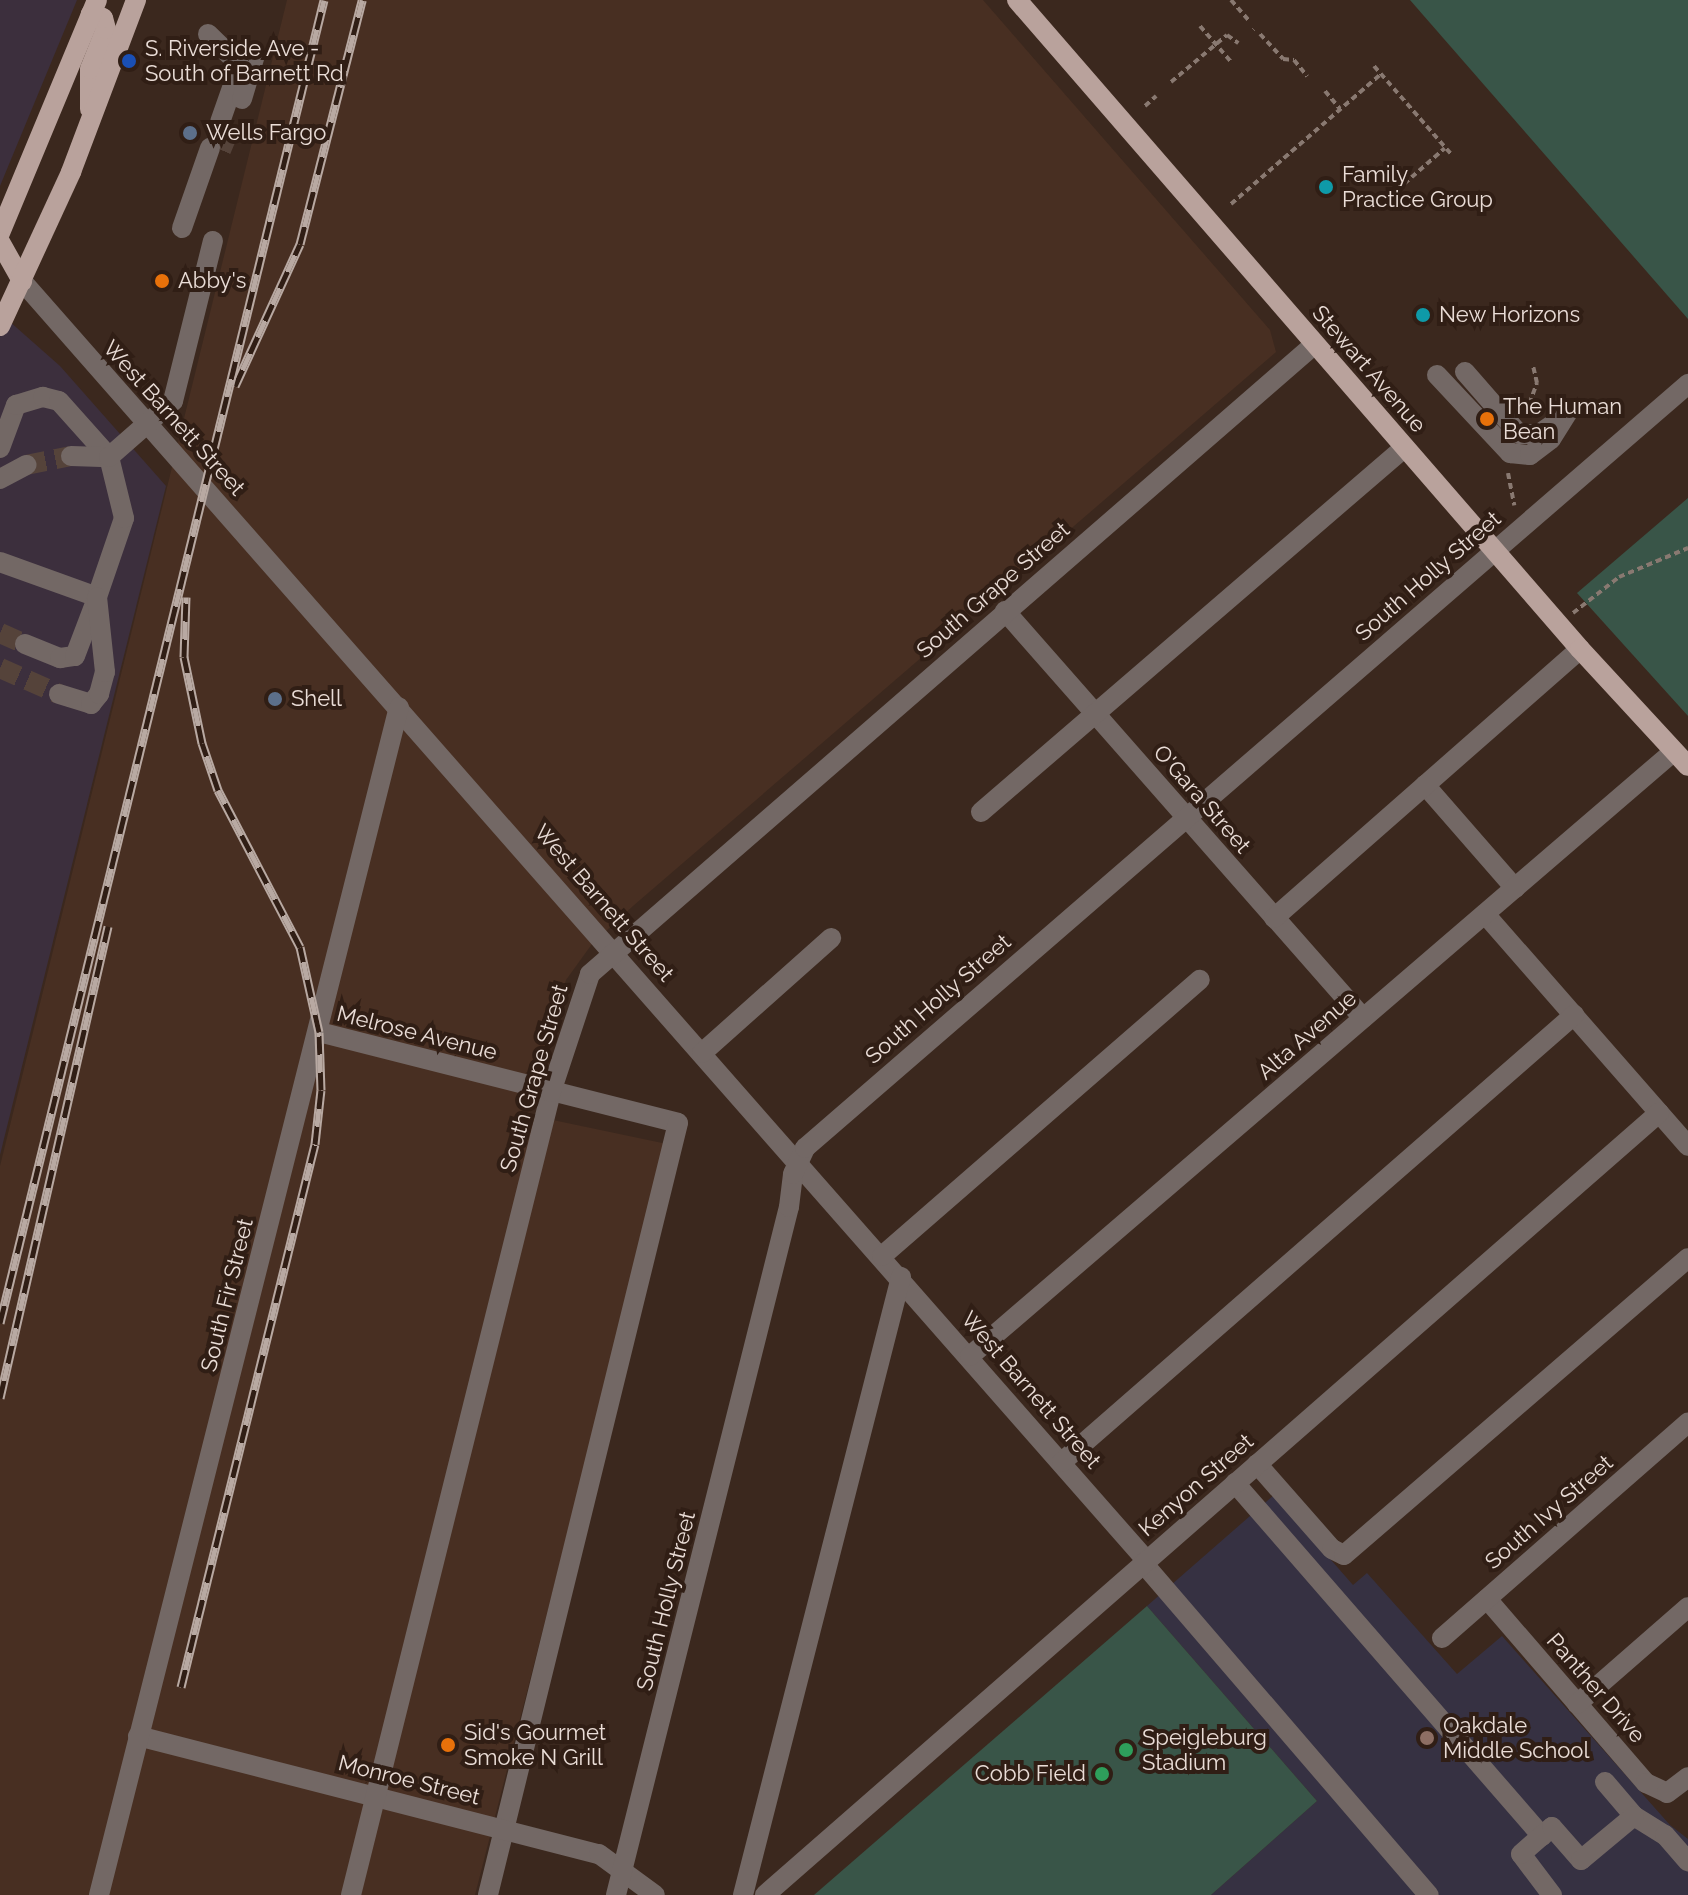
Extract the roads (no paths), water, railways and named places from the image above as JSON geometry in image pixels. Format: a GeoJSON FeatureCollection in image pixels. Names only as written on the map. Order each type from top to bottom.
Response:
{"type":"FeatureCollection","features":[{"type":"Feature","properties":{"kind":"main road"},"geometry":{"type":"LineString","coordinates":[[0,326],[90,127],[136,0]]}},
{"type":"Feature","properties":{"kind":"main road","name":"Stewart Avenue"},"geometry":{"type":"LineString","coordinates":[[1017,0],[1580,649],[1681,758]]}},
{"type":"Feature","properties":{"kind":"main road"},"geometry":{"type":"LineString","coordinates":[[0,233],[94,7],[103,18],[106,29],[90,69],[90,127]]}},
{"type":"Feature","properties":{"kind":"main road"},"geometry":{"type":"LineString","coordinates":[[0,242],[22,281]]}},
{"type":"Feature","properties":{"kind":"main road"},"geometry":{"type":"LineString","coordinates":[[0,276],[22,281]]}},
{"type":"Feature","properties":{"kind":"street"},"geometry":{"type":"LineString","coordinates":[[208,34],[240,65],[225,126],[255,55]]}},
{"type":"Feature","properties":{"kind":"street"},"geometry":{"type":"LineString","coordinates":[[182,228],[215,149]]}},
{"type":"Feature","properties":{"kind":"street"},"geometry":{"type":"LineString","coordinates":[[71,456],[109,457],[173,401],[213,241]]}},
{"type":"Feature","properties":{"kind":"street","name":"West Barnett Street"},"geometry":{"type":"LineString","coordinates":[[22,281],[970,1356],[1429,1895]]}},
{"type":"Feature","properties":{"kind":"street","name":"South Grape Street"},"geometry":{"type":"LineString","coordinates":[[351,1895],[551,1092],[580,995],[590,974],[613,950],[1315,344]]}},
{"type":"Feature","properties":{"kind":"street"},"geometry":{"type":"LineString","coordinates":[[1437,375],[1510,453],[1530,455],[1551,439],[1569,410],[1539,434],[1528,437],[1513,427],[1465,372]]}},
{"type":"Feature","properties":{"kind":"street","name":"South Holly Street"},"geometry":{"type":"LineString","coordinates":[[616,1895],[797,1162],[819,1133],[1688,384]]}},
{"type":"Feature","properties":{"kind":"street"},"geometry":{"type":"LineString","coordinates":[[0,448],[16,405],[43,397],[68,410],[109,457],[124,518],[86,638],[75,656],[60,658],[25,644]]}},
{"type":"Feature","properties":{"kind":"street"},"geometry":{"type":"LineString","coordinates":[[981,812],[1405,447]]}},
{"type":"Feature","properties":{"kind":"street"},"geometry":{"type":"LineString","coordinates":[[0,479],[26,465]]}},
{"type":"Feature","properties":{"kind":"street"},"geometry":{"type":"LineString","coordinates":[[0,562],[97,597]]}},
{"type":"Feature","properties":{"kind":"street"},"geometry":{"type":"LineString","coordinates":[[59,694],[91,704],[99,694],[105,672],[97,597]]}},
{"type":"Feature","properties":{"kind":"street","name":"O'Gara Street"},"geometry":{"type":"LineString","coordinates":[[1005,611],[1363,1018]]}},
{"type":"Feature","properties":{"kind":"street"},"geometry":{"type":"LineString","coordinates":[[1274,918],[1580,649]]}},
{"type":"Feature","properties":{"kind":"street","name":"South Fir Street"},"geometry":{"type":"LineString","coordinates":[[99,1895],[399,707]]}},
{"type":"Feature","properties":{"kind":"street","name":"Alta Avenue"},"geometry":{"type":"LineString","coordinates":[[970,1356],[1515,888],[1681,758]]}},
{"type":"Feature","properties":{"kind":"street"},"geometry":{"type":"LineString","coordinates":[[1425,785],[1515,888]]}},
{"type":"Feature","properties":{"kind":"street"},"geometry":{"type":"LineString","coordinates":[[1485,914],[1688,1146]]}},
{"type":"Feature","properties":{"kind":"street"},"geometry":{"type":"LineString","coordinates":[[702,1053],[831,938]]}},
{"type":"Feature","properties":{"kind":"street"},"geometry":{"type":"LineString","coordinates":[[882,1256],[1200,980]]}},
{"type":"Feature","properties":{"kind":"street"},"geometry":{"type":"LineString","coordinates":[[1062,1462],[1574,1015]]}},
{"type":"Feature","properties":{"kind":"street","name":"Melrose Avenue"},"geometry":{"type":"LineString","coordinates":[[319,1032],[678,1123],[504,1828]]}},
{"type":"Feature","properties":{"kind":"street","name":"Kenyon Street"},"geometry":{"type":"LineString","coordinates":[[765,1895],[1659,1113]]}},
{"type":"Feature","properties":{"kind":"street"},"geometry":{"type":"LineString","coordinates":[[1257,1464],[1332,1549],[1344,1555],[1688,1258]]}},
{"type":"Feature","properties":{"kind":"street"},"geometry":{"type":"LineString","coordinates":[[743,1895],[901,1277]]}},
{"type":"Feature","properties":{"kind":"street","name":"South Ivy Street"},"geometry":{"type":"LineString","coordinates":[[1442,1638],[1688,1423]]}},
{"type":"Feature","properties":{"kind":"street"},"geometry":{"type":"LineString","coordinates":[[1235,1483],[1542,1836]]}},
{"type":"Feature","properties":{"kind":"street","name":"Panther Drive"},"geometry":{"type":"LineString","coordinates":[[1487,1599],[1646,1783],[1656,1791],[1682,1783]]}},
{"type":"Feature","properties":{"kind":"street"},"geometry":{"type":"LineString","coordinates":[[1577,1704],[1688,1607]]}},
{"type":"Feature","properties":{"kind":"street","name":"Monroe Street"},"geometry":{"type":"LineString","coordinates":[[138,1736],[599,1854],[624,1868],[655,1895]]}},
{"type":"Feature","properties":{"kind":"street"},"geometry":{"type":"LineString","coordinates":[[1605,1782],[1634,1816],[1665,1835],[1688,1861]]}},
{"type":"Feature","properties":{"kind":"street"},"geometry":{"type":"LineString","coordinates":[[1552,1895],[1521,1854],[1552,1827],[1581,1860],[1634,1816]]}},
{"type":"Feature","properties":{"kind":"street"},"geometry":{"type":"LineString","coordinates":[[488,1895],[504,1828]]}},
{"type":"Feature","properties":{"kind":"tunnel"},"geometry":{"type":"LineString","coordinates":[[221,150],[230,129]]}},
{"type":"Feature","properties":{"kind":"tunnel"},"geometry":{"type":"LineString","coordinates":[[26,465],[71,456]]}},
{"type":"Feature","properties":{"kind":"tunnel"},"geometry":{"type":"LineString","coordinates":[[0,633],[25,644]]}},
{"type":"Feature","properties":{"kind":"tunnel"},"geometry":{"type":"LineString","coordinates":[[0,668],[59,694]]}},
{"type":"Feature","properties":{"kind":"railway"},"geometry":{"type":"LineString","coordinates":[[0,1323],[324,0]]}},
{"type":"Feature","properties":{"kind":"railway"},"geometry":{"type":"LineString","coordinates":[[235,386],[300,244],[362,0]]}},
{"type":"Feature","properties":{"kind":"railway"},"geometry":{"type":"LineString","coordinates":[[181,1687],[315,1144],[321,1090],[319,1032],[300,947],[218,790],[202,743],[184,657],[186,597]]}},
{"type":"Feature","properties":{"kind":"railway"},"geometry":{"type":"LineString","coordinates":[[0,1398],[108,926]]}},
{"type":"Feature","properties":{"kind":"place","name":"S. Riverside Ave - South of Barnett Rd"},"geometry":{"type":"Point","coordinates":[129,61]}},
{"type":"Feature","properties":{"kind":"place","name":"Wells Fargo"},"geometry":{"type":"Point","coordinates":[190,133]}},
{"type":"Feature","properties":{"kind":"place","name":"Family Practice Group"},"geometry":{"type":"Point","coordinates":[1326,187]}},
{"type":"Feature","properties":{"kind":"place","name":"Abby's"},"geometry":{"type":"Point","coordinates":[162,281]}},
{"type":"Feature","properties":{"kind":"place","name":"New Horizons"},"geometry":{"type":"Point","coordinates":[1423,315]}},
{"type":"Feature","properties":{"kind":"place","name":"The Human Bean"},"geometry":{"type":"Point","coordinates":[1487,419]}},
{"type":"Feature","properties":{"kind":"place","name":"Shell"},"geometry":{"type":"Point","coordinates":[275,699]}},
{"type":"Feature","properties":{"kind":"place","name":"Oakdale Middle School"},"geometry":{"type":"Point","coordinates":[1427,1738]}},
{"type":"Feature","properties":{"kind":"place","name":"Sid's Gourmet Smoke N Grill"},"geometry":{"type":"Point","coordinates":[448,1745]}},
{"type":"Feature","properties":{"kind":"place","name":"Speigleburg Stadium"},"geometry":{"type":"Point","coordinates":[1126,1750]}},
{"type":"Feature","properties":{"kind":"place","name":"Cobb Field"},"geometry":{"type":"Point","coordinates":[1102,1774]}}]}
